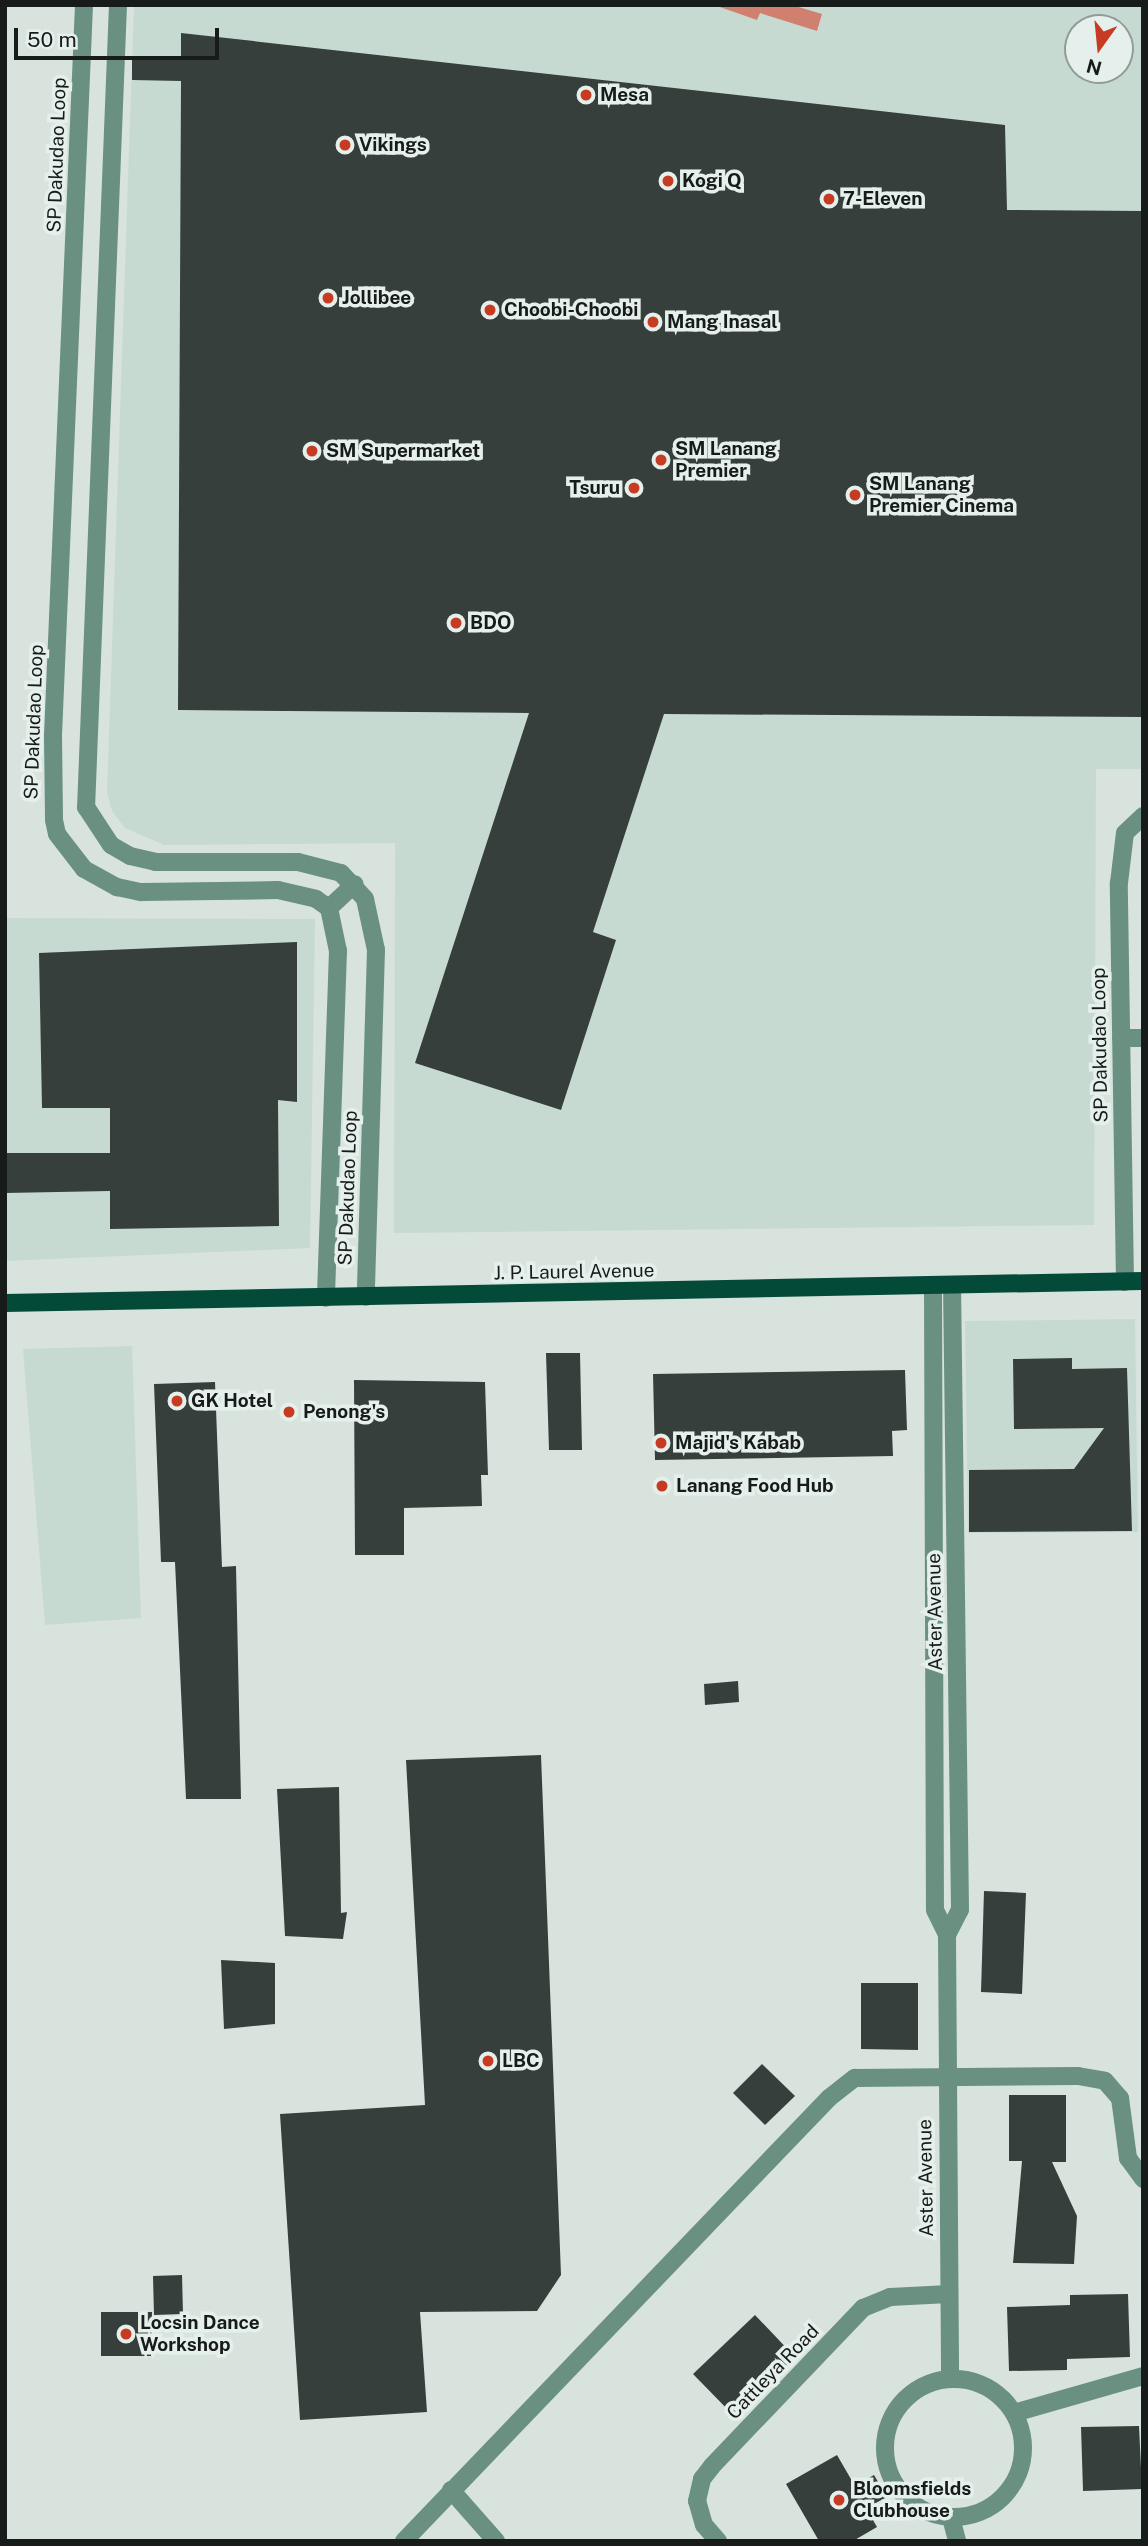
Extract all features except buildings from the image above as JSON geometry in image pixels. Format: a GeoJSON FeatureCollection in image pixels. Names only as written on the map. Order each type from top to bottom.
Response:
{"type":"FeatureCollection","features":[{"type":"Feature","properties":{"kind":"main road","name":"J. P. Laurel Avenue"},"geometry":{"type":"LineString","coordinates":[[5,1303],[1134,1282]]}},
{"type":"Feature","properties":{"kind":"street","name":"SP Dakudao Loop"},"geometry":{"type":"LineString","coordinates":[[84,5],[53,750],[52,804],[57,834],[84,869],[117,887],[141,892],[278,890],[316,899],[329,908],[338,951],[326,1298]]}},
{"type":"Feature","properties":{"kind":"street"},"geometry":{"type":"LineString","coordinates":[[117,5],[84,788],[86,807],[96,827],[111,845],[130,856],[155,862],[298,862],[341,873],[355,884],[329,908]]}},
{"type":"Feature","properties":{"kind":"street"},"geometry":{"type":"LineString","coordinates":[[76,195],[109,197]]}},
{"type":"Feature","properties":{"kind":"street"},"geometry":{"type":"LineString","coordinates":[[66,429],[99,431]]}},
{"type":"Feature","properties":{"kind":"street","name":"SP Dakudao Loop"},"geometry":{"type":"LineString","coordinates":[[1134,1282],[1121,1038],[1121,848],[1125,833],[1143,816]]}},
{"type":"Feature","properties":{"kind":"street","name":"SP Dakudao Loop"},"geometry":{"type":"LineString","coordinates":[[355,884],[371,912],[376,950],[366,1297]]}},
{"type":"Feature","properties":{"kind":"street"},"geometry":{"type":"LineString","coordinates":[[1121,1038],[1143,1038]]}},
{"type":"Feature","properties":{"kind":"street","name":"Aster Avenue"},"geometry":{"type":"LineString","coordinates":[[947,1935],[960,1910],[953,1285]]}},
{"type":"Feature","properties":{"kind":"street","name":"Aster Avenue"},"geometry":{"type":"LineString","coordinates":[[933,1286],[935,1910],[947,1935],[945,2076],[950,2379]]}},
{"type":"Feature","properties":{"kind":"street"},"geometry":{"type":"LineString","coordinates":[[934,1547],[956,1547]]}},
{"type":"Feature","properties":{"kind":"street"},"geometry":{"type":"LineString","coordinates":[[934,1673],[957,1674]]}},
{"type":"Feature","properties":{"kind":"street"},"geometry":{"type":"LineString","coordinates":[[935,1804],[959,1804]]}},
{"type":"Feature","properties":{"kind":"street"},"geometry":{"type":"LineString","coordinates":[[935,1863],[960,1863]]}},
{"type":"Feature","properties":{"kind":"street"},"geometry":{"type":"LineString","coordinates":[[404,2541],[844,2084],[877,2075],[1078,2076],[1105,2081],[1121,2098],[1128,2158],[1143,2179]]}},
{"type":"Feature","properties":{"kind":"street","name":"Cattleya Road"},"geometry":{"type":"LineString","coordinates":[[718,2541],[704,2525],[697,2501],[702,2479],[712,2466],[863,2308],[890,2297],[949,2294]]}},
{"type":"Feature","properties":{"kind":"street"},"geometry":{"type":"LineString","coordinates":[[1014,2413],[1143,2376]]}},
{"type":"Feature","properties":{"kind":"street"},"geometry":{"type":"LineString","coordinates":[[950,2379],[987,2387],[1014,2413],[1024,2452],[1010,2489],[978,2514],[951,2518],[923,2511],[901,2493],[884,2453],[888,2425],[903,2400],[925,2385],[950,2379]]}},
{"type":"Feature","properties":{"kind":"street"},"geometry":{"type":"LineString","coordinates":[[451,2490],[496,2541]]}},
{"type":"Feature","properties":{"kind":"street"},"geometry":{"type":"LineString","coordinates":[[951,2518],[957,2541]]}},
{"type":"Feature","properties":{"kind":"shaded area"},"geometry":{"type":"Polygon","coordinates":[[[134,5],[1143,5],[1143,769],[1096,769],[1094,1225],[394,1233],[395,843],[164,845],[125,828],[112,811],[107,792],[134,5]]]}},
{"type":"Feature","properties":{"kind":"shaded area"},"geometry":{"type":"Polygon","coordinates":[[[714,5],[792,5],[822,14],[817,31],[760,13],[757,20],[714,5]]]}},
{"type":"Feature","properties":{"kind":"shaded area"},"geometry":{"type":"Polygon","coordinates":[[[5,918],[315,919],[310,1248],[5,1261],[5,918]]]}},
{"type":"Feature","properties":{"kind":"shaded area"},"geometry":{"type":"Polygon","coordinates":[[[1135,1319],[1138,1532],[968,1533],[965,1321],[1135,1319]]]}},
{"type":"Feature","properties":{"kind":"shaded area"},"geometry":{"type":"Polygon","coordinates":[[[132,1346],[141,1618],[45,1625],[23,1349],[132,1346]]]}},
{"type":"Feature","properties":{"kind":"place","name":"Mesa"},"geometry":{"type":"Point","coordinates":[586,95]}},
{"type":"Feature","properties":{"kind":"place","name":"Vikings"},"geometry":{"type":"Point","coordinates":[345,145]}},
{"type":"Feature","properties":{"kind":"place","name":"Kogi Q"},"geometry":{"type":"Point","coordinates":[668,181]}},
{"type":"Feature","properties":{"kind":"place","name":"7-Eleven"},"geometry":{"type":"Point","coordinates":[829,199]}},
{"type":"Feature","properties":{"kind":"place","name":"Jollibee"},"geometry":{"type":"Point","coordinates":[328,298]}},
{"type":"Feature","properties":{"kind":"place","name":"Choobi-Choobi"},"geometry":{"type":"Point","coordinates":[490,310]}},
{"type":"Feature","properties":{"kind":"place","name":"Mang Inasal"},"geometry":{"type":"Point","coordinates":[653,322]}},
{"type":"Feature","properties":{"kind":"place","name":"SM Supermarket"},"geometry":{"type":"Point","coordinates":[312,451]}},
{"type":"Feature","properties":{"kind":"place","name":"SM Lanang Premier"},"geometry":{"type":"Point","coordinates":[661,460]}},
{"type":"Feature","properties":{"kind":"place","name":"Tsuru"},"geometry":{"type":"Point","coordinates":[634,488]}},
{"type":"Feature","properties":{"kind":"place","name":"SM Lanang Premier Cinema"},"geometry":{"type":"Point","coordinates":[855,495]}},
{"type":"Feature","properties":{"kind":"place","name":"BDO"},"geometry":{"type":"Point","coordinates":[456,623]}},
{"type":"Feature","properties":{"kind":"place","name":"GK Hotel"},"geometry":{"type":"Point","coordinates":[177,1401]}},
{"type":"Feature","properties":{"kind":"place","name":"Penong's"},"geometry":{"type":"Point","coordinates":[289,1412]}},
{"type":"Feature","properties":{"kind":"place","name":"Majid's Kabab"},"geometry":{"type":"Point","coordinates":[661,1443]}},
{"type":"Feature","properties":{"kind":"place","name":"Lanang Food Hub"},"geometry":{"type":"Point","coordinates":[662,1486]}},
{"type":"Feature","properties":{"kind":"place","name":"LBC"},"geometry":{"type":"Point","coordinates":[488,2061]}},
{"type":"Feature","properties":{"kind":"place","name":"Locsin Dance Workshop"},"geometry":{"type":"Point","coordinates":[126,2334]}},
{"type":"Feature","properties":{"kind":"place","name":"Bloomsfields Clubhouse"},"geometry":{"type":"Point","coordinates":[839,2500]}}]}
